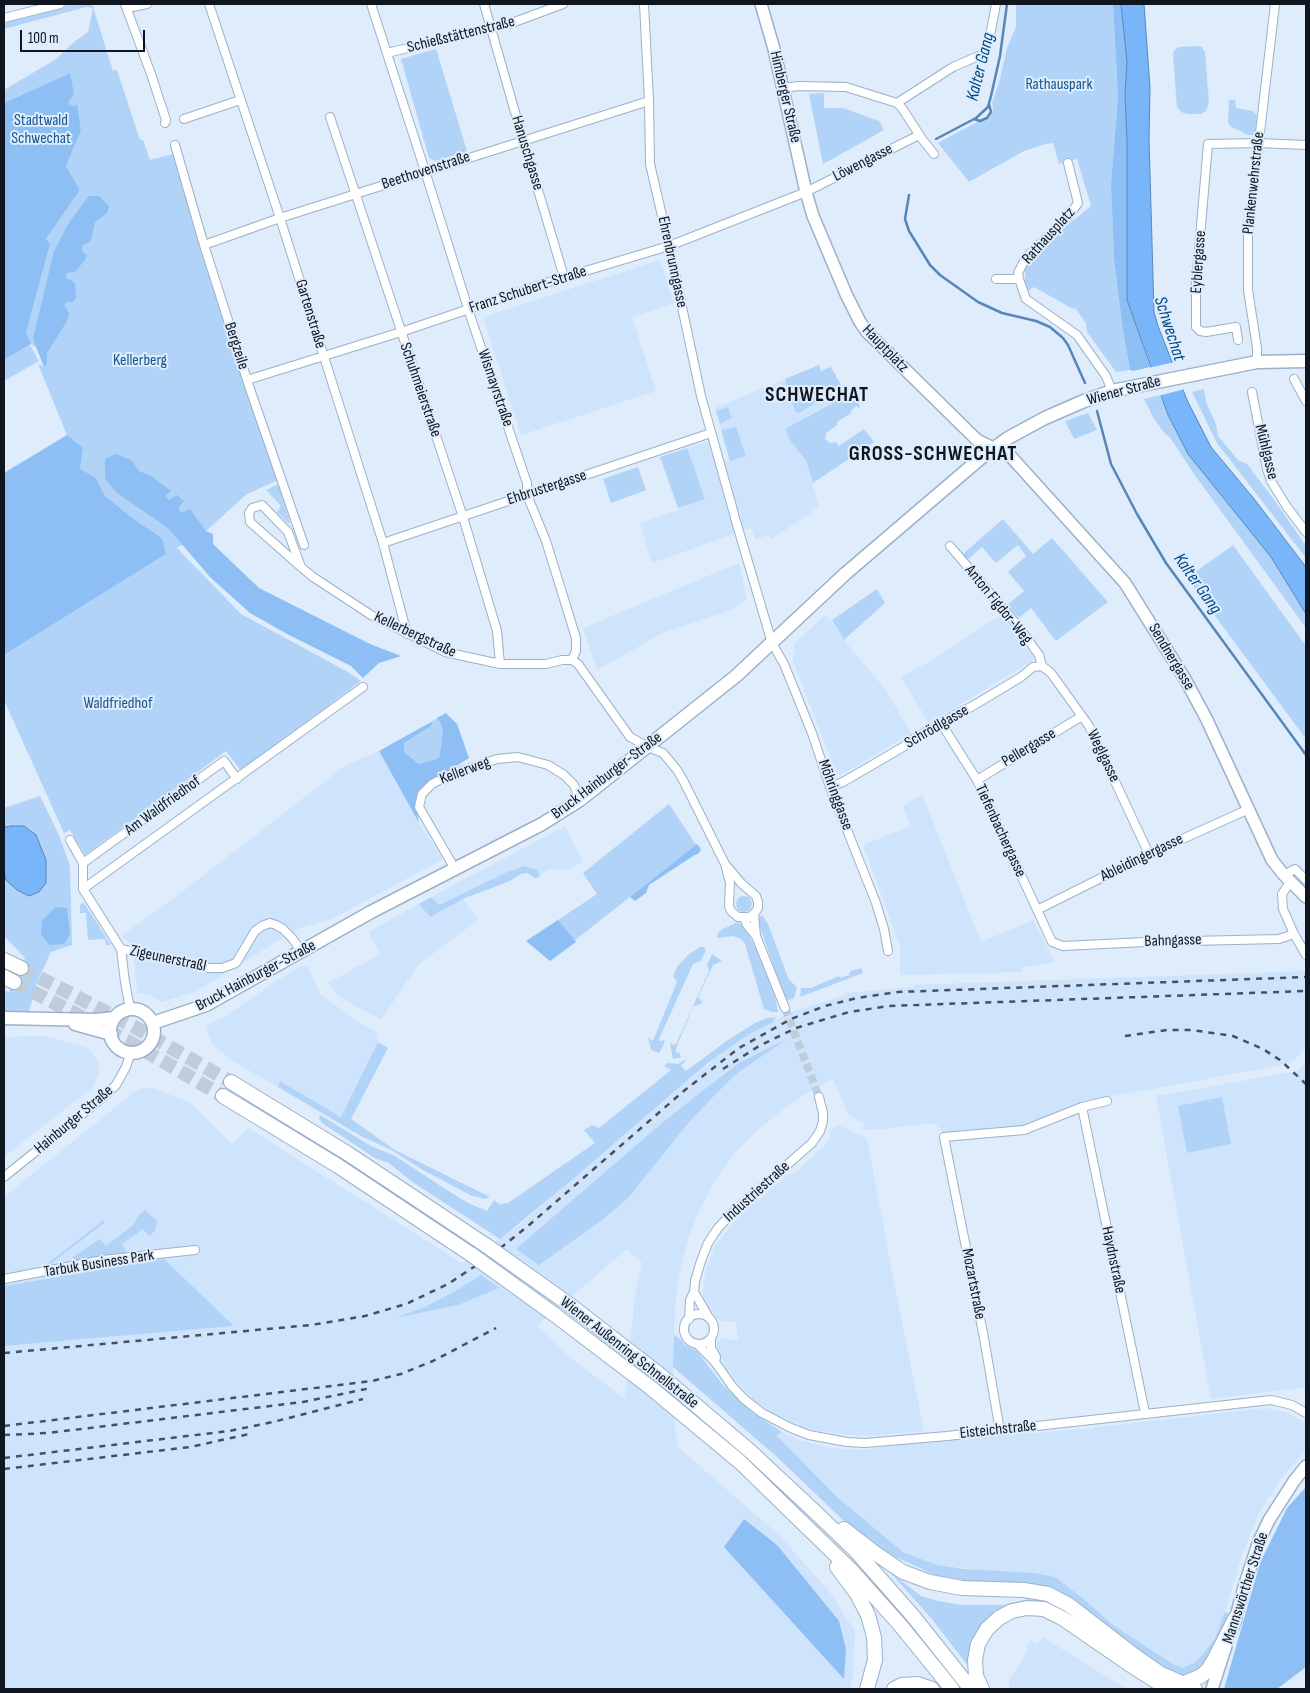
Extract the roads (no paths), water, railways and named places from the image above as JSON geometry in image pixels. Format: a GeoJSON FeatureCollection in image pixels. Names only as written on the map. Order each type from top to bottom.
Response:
{"type":"FeatureCollection","features":[{"type":"Feature","properties":{"kind":"highway"},"geometry":{"type":"LineString","coordinates":[[4,960],[21,968]]}},
{"type":"Feature","properties":{"kind":"highway","name":"Wiener Außenring Schnellstraße"},"geometry":{"type":"LineString","coordinates":[[231,1082],[347,1153],[487,1246],[620,1343],[698,1406],[750,1450],[855,1550],[913,1616],[971,1689]]}},
{"type":"Feature","properties":{"kind":"highway","name":"Wiener Außenring Schnellstraße"},"geometry":{"type":"LineString","coordinates":[[223,1096],[338,1166],[472,1255],[555,1315],[695,1424],[740,1462],[824,1543],[901,1626],[952,1689]]}},
{"type":"Feature","properties":{"kind":"highway"},"geometry":{"type":"LineString","coordinates":[[812,1509],[832,1519],[875,1553],[903,1572],[930,1582],[962,1588],[1024,1590],[1048,1594],[1070,1604],[1135,1656],[1161,1674],[1189,1687],[1207,1671],[1235,1619]]}},
{"type":"Feature","properties":{"kind":"highway"},"geometry":{"type":"LineString","coordinates":[[824,1543],[827,1556],[858,1594],[868,1615],[874,1637],[875,1660],[867,1689]]}},
{"type":"Feature","properties":{"kind":"highway"},"geometry":{"type":"LineString","coordinates":[[982,1689],[976,1676],[975,1660],[978,1644],[987,1629],[999,1618],[1012,1611],[1027,1608],[1044,1609],[1062,1618],[1168,1689]]}},
{"type":"Feature","properties":{"kind":"highway"},"geometry":{"type":"LineString","coordinates":[[894,1689],[918,1684],[932,1689]]}},
{"type":"Feature","properties":{"kind":"main road","name":"Himberger Straße"},"geometry":{"type":"LineString","coordinates":[[761,4],[783,88],[806,192]]}},
{"type":"Feature","properties":{"kind":"main road","name":"Hauptplatz"},"geometry":{"type":"LineString","coordinates":[[806,192],[813,216],[846,294],[867,332],[977,440],[994,448]]}},
{"type":"Feature","properties":{"kind":"main road","name":"Wiener Straße"},"geometry":{"type":"LineString","coordinates":[[994,448],[1008,438],[1045,418],[1112,391],[1257,362],[1306,361]]}},
{"type":"Feature","properties":{"kind":"main road","name":"Bruck Hainburger-Straße"},"geometry":{"type":"LineString","coordinates":[[153,1023],[206,1005],[371,912],[542,824],[580,800],[736,676],[845,574],[994,448]]}},
{"type":"Feature","properties":{"kind":"main road","name":"Sendnergasse"},"geometry":{"type":"LineString","coordinates":[[994,448],[1005,450],[1125,583],[1185,679],[1207,720],[1269,854],[1287,878],[1306,897]]}},
{"type":"Feature","properties":{"kind":"main road"},"geometry":{"type":"LineString","coordinates":[[130,1009],[144,1012],[153,1023],[154,1032],[152,1040],[147,1047],[140,1051],[125,1051],[116,1044],[111,1034],[114,1018],[121,1012],[130,1009]]}},
{"type":"Feature","properties":{"kind":"main road"},"geometry":{"type":"LineString","coordinates":[[4,1018],[114,1018]]}},
{"type":"Feature","properties":{"kind":"main road"},"geometry":{"type":"LineString","coordinates":[[53,1019],[111,1034]]}},
{"type":"Feature","properties":{"kind":"main road","name":"Mannswörther Straße"},"geometry":{"type":"LineString","coordinates":[[1212,1689],[1259,1541],[1269,1520],[1306,1466]]}},
{"type":"Feature","properties":{"kind":"street"},"geometry":{"type":"LineString","coordinates":[[4,18],[60,4]]}},
{"type":"Feature","properties":{"kind":"street"},"geometry":{"type":"LineString","coordinates":[[125,4],[133,7],[145,4]]}},
{"type":"Feature","properties":{"kind":"street"},"geometry":{"type":"LineString","coordinates":[[125,4],[151,74],[166,120],[165,123]]}},
{"type":"Feature","properties":{"kind":"street","name":"Gartenstraße"},"geometry":{"type":"LineString","coordinates":[[209,4],[280,218],[383,543],[407,634]]}},
{"type":"Feature","properties":{"kind":"street","name":"Wismayrstraße"},"geometry":{"type":"LineString","coordinates":[[371,4],[426,171],[468,309],[528,484],[527,495],[546,540],[576,638],[576,651],[572,660]]}},
{"type":"Feature","properties":{"kind":"street","name":"Hanuschgasse"},"geometry":{"type":"LineString","coordinates":[[484,4],[564,277]]}},
{"type":"Feature","properties":{"kind":"street","name":"Schießstättenstraße"},"geometry":{"type":"LineString","coordinates":[[387,53],[492,29],[563,4]]}},
{"type":"Feature","properties":{"kind":"street","name":"Ehrenbrunngasse"},"geometry":{"type":"LineString","coordinates":[[644,4],[650,164],[700,389],[772,643]]}},
{"type":"Feature","properties":{"kind":"street"},"geometry":{"type":"LineString","coordinates":[[896,103],[953,67],[983,54],[989,41],[996,4]]}},
{"type":"Feature","properties":{"kind":"street","name":"Plankenwehrstraße"},"geometry":{"type":"LineString","coordinates":[[1257,362],[1257,348],[1248,290],[1248,235],[1275,4]]}},
{"type":"Feature","properties":{"kind":"street"},"geometry":{"type":"LineString","coordinates":[[783,88],[846,86],[896,103],[902,108],[934,154]]}},
{"type":"Feature","properties":{"kind":"street"},"geometry":{"type":"LineString","coordinates":[[184,119],[240,100]]}},
{"type":"Feature","properties":{"kind":"street","name":"Beethovenstraße"},"geometry":{"type":"LineString","coordinates":[[204,245],[280,218],[649,101]]}},
{"type":"Feature","properties":{"kind":"street","name":"Schuhmeierstraße"},"geometry":{"type":"LineString","coordinates":[[330,117],[463,517],[497,631],[500,664]]}},
{"type":"Feature","properties":{"kind":"street","name":"Löwengasse"},"geometry":{"type":"LineString","coordinates":[[806,192],[919,135]]}},
{"type":"Feature","properties":{"kind":"street"},"geometry":{"type":"LineString","coordinates":[[1258,143],[1306,145]]}},
{"type":"Feature","properties":{"kind":"street","name":"Eyblergasse"},"geometry":{"type":"LineString","coordinates":[[1238,340],[1236,327],[1206,332],[1196,326],[1196,284],[1208,144],[1258,143]]}},
{"type":"Feature","properties":{"kind":"street","name":"Bergzeile"},"geometry":{"type":"LineString","coordinates":[[175,145],[204,245],[247,380],[304,545]]}},
{"type":"Feature","properties":{"kind":"street","name":"Rathausplatz"},"geometry":{"type":"LineString","coordinates":[[1068,163],[1078,203],[1068,217],[1026,257],[1018,273],[1019,279],[1026,299],[1077,335],[1106,376],[1112,391]]}},
{"type":"Feature","properties":{"kind":"street","name":"Franz Schubert-Straße"},"geometry":{"type":"LineString","coordinates":[[247,380],[401,332],[564,277],[669,246],[806,192]]}},
{"type":"Feature","properties":{"kind":"street"},"geometry":{"type":"LineString","coordinates":[[996,279],[1019,279]]}},
{"type":"Feature","properties":{"kind":"street"},"geometry":{"type":"LineString","coordinates":[[1294,379],[1306,401]]}},
{"type":"Feature","properties":{"kind":"street","name":"Mühlgasse"},"geometry":{"type":"LineString","coordinates":[[1252,392],[1271,481],[1287,507],[1306,532]]}},
{"type":"Feature","properties":{"kind":"street","name":"Ehbrustergasse"},"geometry":{"type":"LineString","coordinates":[[383,543],[711,432]]}},
{"type":"Feature","properties":{"kind":"street","name":"Kellerbergstraße"},"geometry":{"type":"LineString","coordinates":[[301,567],[288,532],[262,506],[252,508],[249,513],[250,522],[301,567],[371,615],[407,634],[445,652],[500,664],[546,664],[562,660],[572,660]]}},
{"type":"Feature","properties":{"kind":"street","name":"Anton Figdor-Weg"},"geometry":{"type":"LineString","coordinates":[[950,546],[1018,626],[1039,655],[1042,666]]}},
{"type":"Feature","properties":{"kind":"street","name":"Möhringgasse"},"geometry":{"type":"LineString","coordinates":[[772,643],[787,673],[876,903],[888,951]]}},
{"type":"Feature","properties":{"kind":"street"},"geometry":{"type":"LineString","coordinates":[[572,660],[578,664],[630,737],[648,747],[663,752],[683,780],[725,864],[730,882],[731,897],[729,902],[731,912],[738,917],[744,918],[754,914],[758,908],[756,896],[742,884],[725,864]]}},
{"type":"Feature","properties":{"kind":"street","name":"Weglgasse"},"geometry":{"type":"LineString","coordinates":[[1042,666],[1051,673],[1082,716],[1096,740],[1150,854]]}},
{"type":"Feature","properties":{"kind":"street","name":"Schrödlgasse"},"geometry":{"type":"LineString","coordinates":[[830,787],[843,782],[971,707],[1034,667],[1042,666]]}},
{"type":"Feature","properties":{"kind":"street","name":"Am Waldfriedhof"},"geometry":{"type":"LineString","coordinates":[[83,889],[363,688]]}},
{"type":"Feature","properties":{"kind":"street","name":"Pellergasse"},"geometry":{"type":"LineString","coordinates":[[976,780],[1082,716]]}},
{"type":"Feature","properties":{"kind":"street","name":"Tiefenbachergasse"},"geometry":{"type":"LineString","coordinates":[[941,723],[976,780],[1052,942]]}},
{"type":"Feature","properties":{"kind":"street","name":"Kellerweg"},"geometry":{"type":"LineString","coordinates":[[455,870],[419,807],[422,794],[432,784],[446,776],[506,757],[528,759],[548,765],[570,781],[580,800]]}},
{"type":"Feature","properties":{"kind":"street","name":"Am Waldfriedhof"},"geometry":{"type":"LineString","coordinates":[[83,864],[224,761],[237,779]]}},
{"type":"Feature","properties":{"kind":"street","name":"Ableidingergasse"},"geometry":{"type":"LineString","coordinates":[[1037,910],[1150,854],[1249,809]]}},
{"type":"Feature","properties":{"kind":"street"},"geometry":{"type":"LineString","coordinates":[[70,840],[83,864],[83,889]]}},
{"type":"Feature","properties":{"kind":"street"},"geometry":{"type":"LineString","coordinates":[[1306,880],[1295,869],[1287,878],[1282,900],[1285,917],[1306,955]]}},
{"type":"Feature","properties":{"kind":"street","name":"Zigeunerstraßl"},"geometry":{"type":"LineString","coordinates":[[83,889],[121,949],[130,1009]]}},
{"type":"Feature","properties":{"kind":"street"},"geometry":{"type":"LineString","coordinates":[[731,897],[739,890],[749,890]]}},
{"type":"Feature","properties":{"kind":"street"},"geometry":{"type":"LineString","coordinates":[[754,914],[756,936],[785,1008]]}},
{"type":"Feature","properties":{"kind":"street"},"geometry":{"type":"LineString","coordinates":[[744,918],[756,936]]}},
{"type":"Feature","properties":{"kind":"street","name":"Zigeunerstraßl"},"geometry":{"type":"LineString","coordinates":[[121,949],[209,968],[222,968],[236,963],[255,931],[262,926],[270,924],[283,929],[302,951]]}},
{"type":"Feature","properties":{"kind":"street","name":"Bahngasse"},"geometry":{"type":"LineString","coordinates":[[1052,942],[1063,946],[1279,939],[1294,934]]}},
{"type":"Feature","properties":{"kind":"street","name":"Hainburger Straße"},"geometry":{"type":"LineString","coordinates":[[4,1177],[116,1085],[126,1067],[131,1052]]}},
{"type":"Feature","properties":{"kind":"street","name":"Industriestraße"},"geometry":{"type":"LineString","coordinates":[[689,1319],[690,1300],[708,1243],[730,1215],[805,1149],[820,1131],[823,1113],[819,1097]]}},
{"type":"Feature","properties":{"kind":"street"},"geometry":{"type":"LineString","coordinates":[[1082,1107],[1107,1101]]}},
{"type":"Feature","properties":{"kind":"street","name":"Mozartstraße"},"geometry":{"type":"LineString","coordinates":[[1000,1430],[984,1338],[944,1137],[1024,1130],[1082,1107]]}},
{"type":"Feature","properties":{"kind":"street","name":"Haydnstraße"},"geometry":{"type":"LineString","coordinates":[[1082,1107],[1145,1413]]}},
{"type":"Feature","properties":{"kind":"street","name":"Tarbuk Business Park"},"geometry":{"type":"LineString","coordinates":[[4,1280],[103,1260],[195,1250]]}},
{"type":"Feature","properties":{"kind":"street"},"geometry":{"type":"LineString","coordinates":[[694,1292],[714,1326],[714,1330],[712,1338],[705,1343],[697,1344],[690,1341],[686,1335],[685,1328],[689,1319],[697,1315],[709,1318]]}},
{"type":"Feature","properties":{"kind":"street","name":"Eisteichstraße"},"geometry":{"type":"LineString","coordinates":[[712,1338],[711,1344],[716,1357],[715,1362]]}},
{"type":"Feature","properties":{"kind":"street","name":"Eisteichstraße"},"geometry":{"type":"LineString","coordinates":[[697,1344],[715,1362],[732,1386],[762,1413],[791,1428],[819,1438],[846,1442],[865,1443],[1000,1430],[1270,1400],[1292,1405],[1306,1413]]}},
{"type":"Feature","properties":{"kind":"waterway","name":"Kalter Gang"},"geometry":{"type":"LineString","coordinates":[[936,139],[976,118],[988,107],[1000,56],[1007,4]]}},
{"type":"Feature","properties":{"kind":"waterway"},"geometry":{"type":"LineString","coordinates":[[974,119],[980,121],[987,118],[991,112],[989,104]]}},
{"type":"Feature","properties":{"kind":"waterway","name":"Kalter Gang"},"geometry":{"type":"LineString","coordinates":[[909,195],[905,219],[909,231],[930,265],[940,275],[978,302],[1002,313],[1036,321],[1050,327],[1068,345],[1085,383]]}},
{"type":"Feature","properties":{"kind":"waterway","name":"Kalter Gang"},"geometry":{"type":"LineString","coordinates":[[1097,411],[1111,464],[1137,514],[1166,563],[1306,755]]}},
{"type":"Feature","properties":{"kind":"tunnel"},"geometry":{"type":"LineString","coordinates":[[21,968],[133,1026],[231,1082]]}},
{"type":"Feature","properties":{"kind":"tunnel"},"geometry":{"type":"LineString","coordinates":[[14,982],[126,1040],[223,1096]]}},
{"type":"Feature","properties":{"kind":"tunnel"},"geometry":{"type":"LineString","coordinates":[[785,1008],[819,1097]]}},
{"type":"Feature","properties":{"kind":"railway"},"geometry":{"type":"LineString","coordinates":[[4,1353],[311,1325],[365,1316],[406,1304],[448,1284],[489,1257],[528,1226],[685,1090],[739,1048],[791,1019],[825,1006],[857,998],[898,992],[1306,977]]}},
{"type":"Feature","properties":{"kind":"railway"},"geometry":{"type":"LineString","coordinates":[[723,1069],[759,1046],[796,1028],[849,1012],[889,1006],[1306,991]]}},
{"type":"Feature","properties":{"kind":"railway"},"geometry":{"type":"LineString","coordinates":[[1125,1036],[1167,1030],[1192,1030],[1233,1036],[1263,1049],[1280,1060],[1306,1084]]}},
{"type":"Feature","properties":{"kind":"railway"},"geometry":{"type":"LineString","coordinates":[[4,1426],[372,1381],[401,1374],[433,1361],[496,1328]]}},
{"type":"Feature","properties":{"kind":"railway"},"geometry":{"type":"LineString","coordinates":[[4,1435],[48,1433],[303,1402],[371,1388]]}},
{"type":"Feature","properties":{"kind":"railway"},"geometry":{"type":"LineString","coordinates":[[4,1458],[229,1431],[363,1399]]}},
{"type":"Feature","properties":{"kind":"railway"},"geometry":{"type":"LineString","coordinates":[[4,1469],[190,1447],[249,1434]]}},
{"type":"Feature","properties":{"kind":"district","name":"SCHWECHAT"},"geometry":{"type":"Point","coordinates":[817,396]}},
{"type":"Feature","properties":{"kind":"district","name":"GROSS-SCHWECHAT"},"geometry":{"type":"Point","coordinates":[933,455]}},
{"type":"Feature","properties":{"kind":"park label","name":"Rathauspark"},"geometry":{"type":"Point","coordinates":[1059,85]}},
{"type":"Feature","properties":{"kind":"park label","name":"Stadtwald Schwechat"},"geometry":{"type":"Point","coordinates":[41,130]}},
{"type":"Feature","properties":{"kind":"park label","name":"Kellerberg"},"geometry":{"type":"Point","coordinates":[140,361]}},
{"type":"Feature","properties":{"kind":"park label","name":"Waldfriedhof"},"geometry":{"type":"Point","coordinates":[118,704]}},
{"type":"Feature","properties":{"kind":"water label","name":"Schwechat"},"geometry":{"type":"Point","coordinates":[1169,329]}}]}
